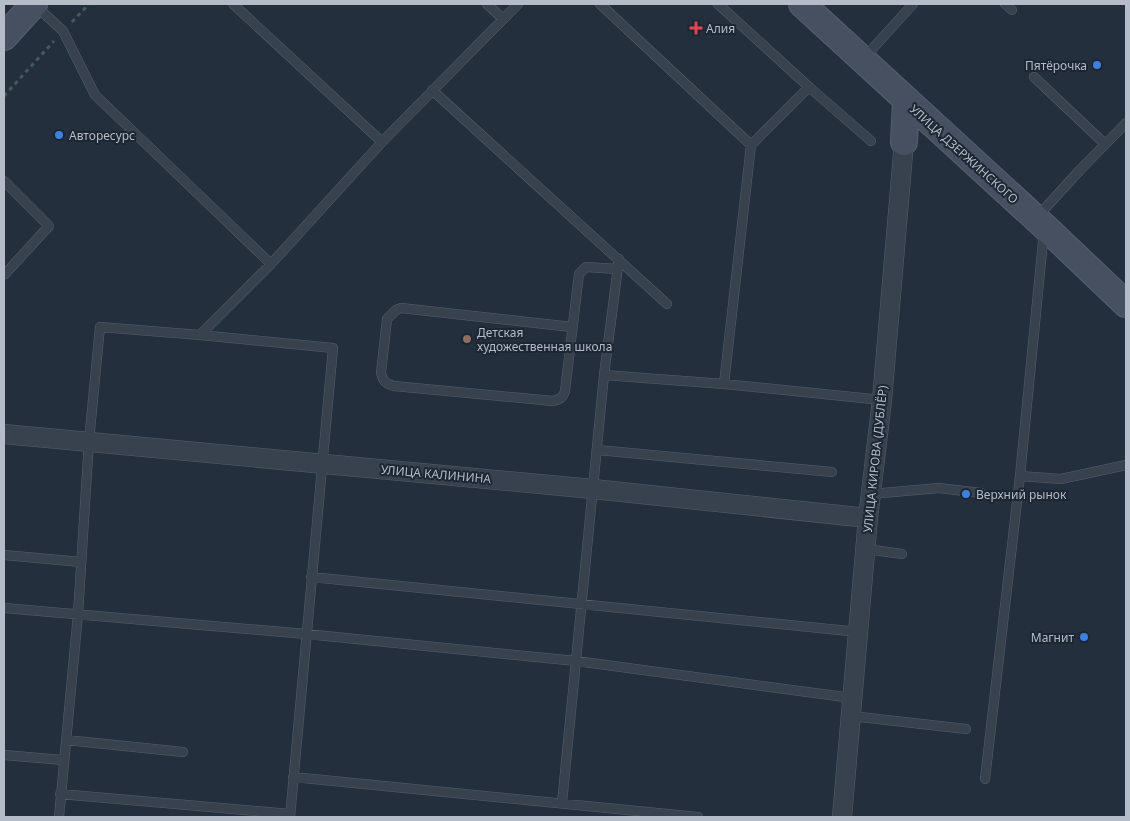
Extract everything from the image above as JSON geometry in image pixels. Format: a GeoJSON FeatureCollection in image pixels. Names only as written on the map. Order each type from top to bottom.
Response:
{"type":"FeatureCollection","features":[{"type":"Feature","properties":{"kind":"main road"},"geometry":{"type":"LineString","coordinates":[[4,37],[34,4]]}},
{"type":"Feature","properties":{"kind":"main road","name":"УЛИЦА ДЗЕРЖИНСКОГО"},"geometry":{"type":"LineString","coordinates":[[802,4],[1040,222],[1126,304]]}},
{"type":"Feature","properties":{"kind":"main road","name":"УЛИЦА КИРОВА (ДУБЛЁР)"},"geometry":{"type":"LineString","coordinates":[[904,142],[906,101]]}},
{"type":"Feature","properties":{"kind":"street","name":"УЛИЦА КИРОВА (ДУБЛЁР)"},"geometry":{"type":"LineString","coordinates":[[842,817],[868,518],[882,400],[904,142]]}},
{"type":"Feature","properties":{"kind":"street","name":"УЛИЦА КАЛИНИНА"},"geometry":{"type":"LineString","coordinates":[[4,434],[593,489],[868,518]]}},
{"type":"Feature","properties":{"kind":"lane"},"geometry":{"type":"LineString","coordinates":[[34,4],[63,31],[95,95],[271,264]]}},
{"type":"Feature","properties":{"kind":"lane"},"geometry":{"type":"LineString","coordinates":[[233,4],[382,142]]}},
{"type":"Feature","properties":{"kind":"lane"},"geometry":{"type":"LineString","coordinates":[[487,4],[503,19]]}},
{"type":"Feature","properties":{"kind":"lane"},"geometry":{"type":"LineString","coordinates":[[200,335],[271,264],[382,142],[518,4]]}},
{"type":"Feature","properties":{"kind":"lane"},"geometry":{"type":"LineString","coordinates":[[600,4],[751,145]]}},
{"type":"Feature","properties":{"kind":"lane"},"geometry":{"type":"LineString","coordinates":[[718,4],[871,141]]}},
{"type":"Feature","properties":{"kind":"lane"},"geometry":{"type":"LineString","coordinates":[[862,60],[913,4]]}},
{"type":"Feature","properties":{"kind":"lane"},"geometry":{"type":"LineString","coordinates":[[1034,77],[1105,144]]}},
{"type":"Feature","properties":{"kind":"lane"},"geometry":{"type":"LineString","coordinates":[[724,384],[751,145],[809,87]]}},
{"type":"Feature","properties":{"kind":"lane"},"geometry":{"type":"LineString","coordinates":[[432,90],[618,264],[667,304]]}},
{"type":"Feature","properties":{"kind":"lane"},"geometry":{"type":"LineString","coordinates":[[985,779],[1020,476],[1040,222],[1105,144],[1126,123]]}},
{"type":"Feature","properties":{"kind":"lane"},"geometry":{"type":"LineString","coordinates":[[4,182],[49,226],[5,274]]}},
{"type":"Feature","properties":{"kind":"lane"},"geometry":{"type":"LineString","coordinates":[[572,327],[401,308],[396,310],[387,319],[381,373],[387,385],[553,401],[559,400],[564,396],[565,391],[572,327],[577,279],[582,269],[592,266],[618,264]]}},
{"type":"Feature","properties":{"kind":"lane"},"geometry":{"type":"LineString","coordinates":[[562,803],[604,375],[618,264]]}},
{"type":"Feature","properties":{"kind":"lane"},"geometry":{"type":"LineString","coordinates":[[58,817],[60,794],[63,760],[78,614],[89,441],[100,327],[333,348],[290,816],[60,794]]}},
{"type":"Feature","properties":{"kind":"lane"},"geometry":{"type":"LineString","coordinates":[[604,375],[724,384],[882,400]]}},
{"type":"Feature","properties":{"kind":"lane"},"geometry":{"type":"LineString","coordinates":[[598,450],[832,472]]}},
{"type":"Feature","properties":{"kind":"lane"},"geometry":{"type":"LineString","coordinates":[[1020,476],[1061,479],[1126,465]]}},
{"type":"Feature","properties":{"kind":"lane"},"geometry":{"type":"LineString","coordinates":[[871,494],[939,488],[981,493]]}},
{"type":"Feature","properties":{"kind":"lane"},"geometry":{"type":"LineString","coordinates":[[866,549],[902,554]]}},
{"type":"Feature","properties":{"kind":"lane"},"geometry":{"type":"LineString","coordinates":[[4,555],[81,562]]}},
{"type":"Feature","properties":{"kind":"lane"},"geometry":{"type":"LineString","coordinates":[[312,577],[859,632]]}},
{"type":"Feature","properties":{"kind":"lane"},"geometry":{"type":"LineString","coordinates":[[4,608],[306,634],[576,661],[851,707],[966,729]]}},
{"type":"Feature","properties":{"kind":"lane"},"geometry":{"type":"LineString","coordinates":[[66,740],[183,752]]}},
{"type":"Feature","properties":{"kind":"lane"},"geometry":{"type":"LineString","coordinates":[[4,755],[63,760]]}},
{"type":"Feature","properties":{"kind":"lane"},"geometry":{"type":"LineString","coordinates":[[293,777],[698,817]]}},
{"type":"Feature","properties":{"kind":"path"},"geometry":{"type":"LineString","coordinates":[[4,96],[89,4]]}},
{"type":"Feature","properties":{"kind":"place","name":"Алия"},"geometry":{"type":"Point","coordinates":[696,28]}},
{"type":"Feature","properties":{"kind":"place","name":"Пятёрочка"},"geometry":{"type":"Point","coordinates":[1097,65]}},
{"type":"Feature","properties":{"kind":"place","name":"Авторесурс"},"geometry":{"type":"Point","coordinates":[59,135]}},
{"type":"Feature","properties":{"kind":"place","name":"Детская художественная школа"},"geometry":{"type":"Point","coordinates":[467,339]}},
{"type":"Feature","properties":{"kind":"place","name":"Верхний рынок"},"geometry":{"type":"Point","coordinates":[966,494]}},
{"type":"Feature","properties":{"kind":"place","name":"Магнит"},"geometry":{"type":"Point","coordinates":[1084,637]}}]}
